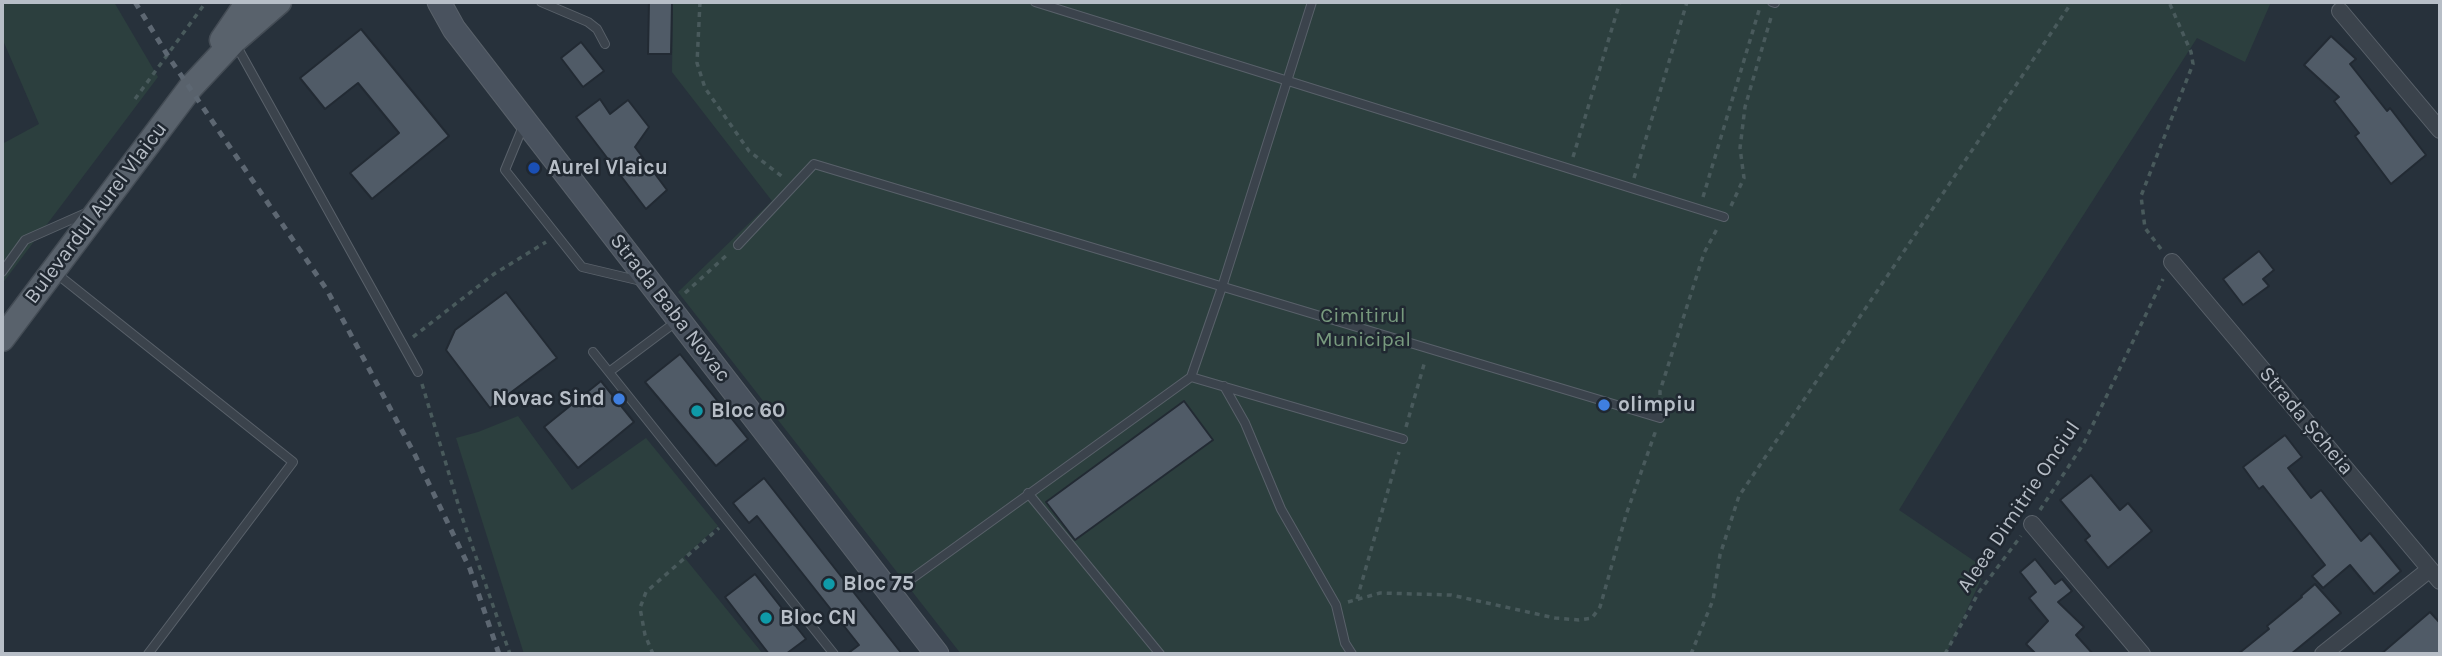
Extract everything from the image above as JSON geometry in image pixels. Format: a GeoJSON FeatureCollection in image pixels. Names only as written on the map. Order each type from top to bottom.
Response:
{"type":"FeatureCollection","features":[{"type":"Feature","properties":{"kind":"main road","name":"Bulevardul Aurel Vlaicu"},"geometry":{"type":"LineString","coordinates":[[2,339],[191,87],[248,2]]}},
{"type":"Feature","properties":{"kind":"main road","name":"Bulevardul Aurel Vlaicu"},"geometry":{"type":"LineString","coordinates":[[191,87],[234,41],[279,2]]}},
{"type":"Feature","properties":{"kind":"main road","name":"Strada Baba Novac"},"geometry":{"type":"LineString","coordinates":[[423,2],[454,29]]}},
{"type":"Feature","properties":{"kind":"main road","name":"Strada Baba Novac"},"geometry":{"type":"LineString","coordinates":[[439,2],[454,29],[891,594],[929,652]]}},
{"type":"Feature","properties":{"kind":"street"},"geometry":{"type":"LineString","coordinates":[[2340,11],[2440,130]]}},
{"type":"Feature","properties":{"kind":"street","name":"Strada Șcheia"},"geometry":{"type":"LineString","coordinates":[[2172,262],[2435,575]]}},
{"type":"Feature","properties":{"kind":"street"},"geometry":{"type":"LineString","coordinates":[[2032,524],[2142,654]]}},
{"type":"Feature","properties":{"kind":"street"},"geometry":{"type":"LineString","coordinates":[[2323,654],[2435,575]]}},
{"type":"Feature","properties":{"kind":"lane"},"geometry":{"type":"LineString","coordinates":[[541,2],[588,22],[597,29],[605,44]]}},
{"type":"Feature","properties":{"kind":"lane"},"geometry":{"type":"LineString","coordinates":[[1035,2],[1724,217]]}},
{"type":"Feature","properties":{"kind":"lane"},"geometry":{"type":"LineString","coordinates":[[891,594],[1191,377],[1312,2]]}},
{"type":"Feature","properties":{"kind":"lane"},"geometry":{"type":"LineString","coordinates":[[234,41],[418,372]]}},
{"type":"Feature","properties":{"kind":"lane"},"geometry":{"type":"LineString","coordinates":[[525,121],[505,170],[582,267],[651,283]]}},
{"type":"Feature","properties":{"kind":"lane"},"geometry":{"type":"LineString","coordinates":[[738,245],[814,164],[1660,418]]}},
{"type":"Feature","properties":{"kind":"lane"},"geometry":{"type":"LineString","coordinates":[[2,272],[25,240],[102,206]]}},
{"type":"Feature","properties":{"kind":"lane"},"geometry":{"type":"LineString","coordinates":[[53,271],[293,462],[148,654]]}},
{"type":"Feature","properties":{"kind":"lane"},"geometry":{"type":"LineString","coordinates":[[609,372],[674,313]]}},
{"type":"Feature","properties":{"kind":"lane"},"geometry":{"type":"LineString","coordinates":[[593,352],[834,654]]}},
{"type":"Feature","properties":{"kind":"lane"},"geometry":{"type":"LineString","coordinates":[[1191,377],[1402,439]]}},
{"type":"Feature","properties":{"kind":"lane"},"geometry":{"type":"LineString","coordinates":[[1224,386],[1245,423],[1281,509],[1336,605],[1345,643],[1352,654]]}},
{"type":"Feature","properties":{"kind":"lane"},"geometry":{"type":"LineString","coordinates":[[1028,493],[1160,654]]}},
{"type":"Feature","properties":{"kind":"path"},"geometry":{"type":"LineString","coordinates":[[135,99],[206,2]]}},
{"type":"Feature","properties":{"kind":"path"},"geometry":{"type":"LineString","coordinates":[[700,2],[697,63],[705,88],[749,150],[794,185]]}},
{"type":"Feature","properties":{"kind":"path"},"geometry":{"type":"LineString","coordinates":[[1569,167],[1620,2]]}},
{"type":"Feature","properties":{"kind":"path"},"geometry":{"type":"LineString","coordinates":[[1631,187],[1687,2]]}},
{"type":"Feature","properties":{"kind":"path"},"geometry":{"type":"LineString","coordinates":[[1700,209],[1762,2]]}},
{"type":"Feature","properties":{"kind":"path"},"geometry":{"type":"LineString","coordinates":[[1691,654],[1713,600],[1720,555],[1738,496],[2072,2]]}},
{"type":"Feature","properties":{"kind":"path"},"geometry":{"type":"LineString","coordinates":[[2169,2],[2191,52],[2193,64],[2141,197],[2145,228],[2172,262]]}},
{"type":"Feature","properties":{"kind":"path"},"geometry":{"type":"LineString","coordinates":[[403,345],[494,274],[557,236]]}},
{"type":"Feature","properties":{"kind":"path"},"geometry":{"type":"LineString","coordinates":[[674,313],[738,245]]}},
{"type":"Feature","properties":{"kind":"path","name":"Aleea Dimitrie Onciul"},"geometry":{"type":"LineString","coordinates":[[1945,654],[1979,592],[2032,524],[2084,443],[2172,262]]}},
{"type":"Feature","properties":{"kind":"path"},"geometry":{"type":"LineString","coordinates":[[1357,599],[1429,349]]}},
{"type":"Feature","properties":{"kind":"path"},"geometry":{"type":"LineString","coordinates":[[418,372],[462,517],[510,654]]}},
{"type":"Feature","properties":{"kind":"path"},"geometry":{"type":"LineString","coordinates":[[653,654],[645,635],[640,608],[646,593],[727,520]]}},
{"type":"Feature","properties":{"kind":"green space"},"geometry":{"type":"Polygon","coordinates":[[[2,2],[114,2],[158,77],[2,284],[2,144],[39,124],[2,38],[2,2]]]}},
{"type":"Feature","properties":{"kind":"green space","name":"Cimitirul Municipal"},"geometry":{"type":"Polygon","coordinates":[[[673,2],[2271,2],[2245,62],[2197,38],[2000,345],[1899,510],[1986,569],[1946,654],[961,654],[678,292],[772,201],[672,72],[673,2]]]}},
{"type":"Feature","properties":{"kind":"green space"},"geometry":{"type":"Polygon","coordinates":[[[518,416],[572,490],[646,438],[718,526],[684,557],[763,654],[524,654],[456,438],[518,416]]]}},
{"type":"Feature","properties":{"kind":"building"},"geometry":{"type":"Polygon","coordinates":[[[649,2],[672,2],[671,54],[648,54],[649,2]]]}},
{"type":"Feature","properties":{"kind":"building"},"geometry":{"type":"Polygon","coordinates":[[[361,29],[449,136],[372,199],[350,173],[399,133],[358,83],[325,109],[300,78],[361,29]]]}},
{"type":"Feature","properties":{"kind":"building"},"geometry":{"type":"Polygon","coordinates":[[[2331,36],[2356,59],[2350,64],[2387,111],[2390,108],[2426,155],[2391,184],[2355,136],[2359,133],[2334,101],[2339,97],[2304,65],[2331,36]]]}},
{"type":"Feature","properties":{"kind":"building"},"geometry":{"type":"Polygon","coordinates":[[[581,42],[604,71],[583,87],[561,58],[581,42]]]}},
{"type":"Feature","properties":{"kind":"building"},"geometry":{"type":"Polygon","coordinates":[[[600,99],[610,114],[628,100],[649,127],[635,147],[667,190],[646,209],[576,117],[600,99]]]}},
{"type":"Feature","properties":{"kind":"building"},"geometry":{"type":"Polygon","coordinates":[[[2259,251],[2274,270],[2263,279],[2269,286],[2243,305],[2223,279],[2259,251]]]}},
{"type":"Feature","properties":{"kind":"building"},"geometry":{"type":"Polygon","coordinates":[[[506,292],[557,358],[490,408],[446,350],[455,330],[506,292]]]}},
{"type":"Feature","properties":{"kind":"building","name":"Bloc 60"},"geometry":{"type":"Polygon","coordinates":[[[680,354],[748,439],[716,466],[645,382],[680,354]]]}},
{"type":"Feature","properties":{"kind":"building"},"geometry":{"type":"Polygon","coordinates":[[[601,381],[634,422],[578,468],[544,427],[601,381]]]}},
{"type":"Feature","properties":{"kind":"building"},"geometry":{"type":"Polygon","coordinates":[[[1184,401],[1213,440],[1075,540],[1046,502],[1184,401]]]}},
{"type":"Feature","properties":{"kind":"building"},"geometry":{"type":"Polygon","coordinates":[[[2285,435],[2302,457],[2288,468],[2311,498],[2321,490],[2361,541],[2370,533],[2401,571],[2374,594],[2350,565],[2323,588],[2312,576],[2325,565],[2263,486],[2259,489],[2243,467],[2285,435]]]}},
{"type":"Feature","properties":{"kind":"building"},"geometry":{"type":"Polygon","coordinates":[[[2091,475],[2120,510],[2128,503],[2152,531],[2108,568],[2085,540],[2090,536],[2060,500],[2091,475]]]}},
{"type":"Feature","properties":{"kind":"building","name":"Bloc 75"},"geometry":{"type":"Polygon","coordinates":[[[764,478],[902,654],[847,654],[859,645],[757,516],[749,523],[733,503],[764,478]]]}},
{"type":"Feature","properties":{"kind":"building"},"geometry":{"type":"Polygon","coordinates":[[[2035,559],[2055,584],[2062,579],[2072,591],[2058,602],[2084,627],[2076,635],[2093,654],[2036,654],[2026,644],[2048,621],[2029,598],[2036,592],[2020,572],[2035,559]]]}},
{"type":"Feature","properties":{"kind":"building","name":"Bloc CN"},"geometry":{"type":"Polygon","coordinates":[[[755,574],[806,639],[786,654],[769,654],[725,597],[755,574]]]}},
{"type":"Feature","properties":{"kind":"building"},"geometry":{"type":"Polygon","coordinates":[[[2315,584],[2341,613],[2291,654],[2238,654],[2269,629],[2267,626],[2315,584]]]}},
{"type":"Feature","properties":{"kind":"building"},"geometry":{"type":"Polygon","coordinates":[[[2430,612],[2440,623],[2440,654],[2381,654],[2430,612]]]}},
{"type":"Feature","properties":{"kind":"railway"},"geometry":{"type":"LineString","coordinates":[[135,2],[168,56],[327,290],[415,455],[470,569],[499,654]]}},
{"type":"Feature","properties":{"kind":"place","name":"Aurel Vlaicu"},"geometry":{"type":"Point","coordinates":[534,168]}},
{"type":"Feature","properties":{"kind":"place","name":"Novac Sind"},"geometry":{"type":"Point","coordinates":[619,399]}},
{"type":"Feature","properties":{"kind":"place","name":"olimpiu"},"geometry":{"type":"Point","coordinates":[1604,405]}},
{"type":"Feature","properties":{"kind":"place","name":"Bloc 60"},"geometry":{"type":"Point","coordinates":[697,411]}},
{"type":"Feature","properties":{"kind":"place","name":"Bloc 75"},"geometry":{"type":"Point","coordinates":[829,584]}},
{"type":"Feature","properties":{"kind":"place","name":"Bloc CN"},"geometry":{"type":"Point","coordinates":[766,618]}}]}
